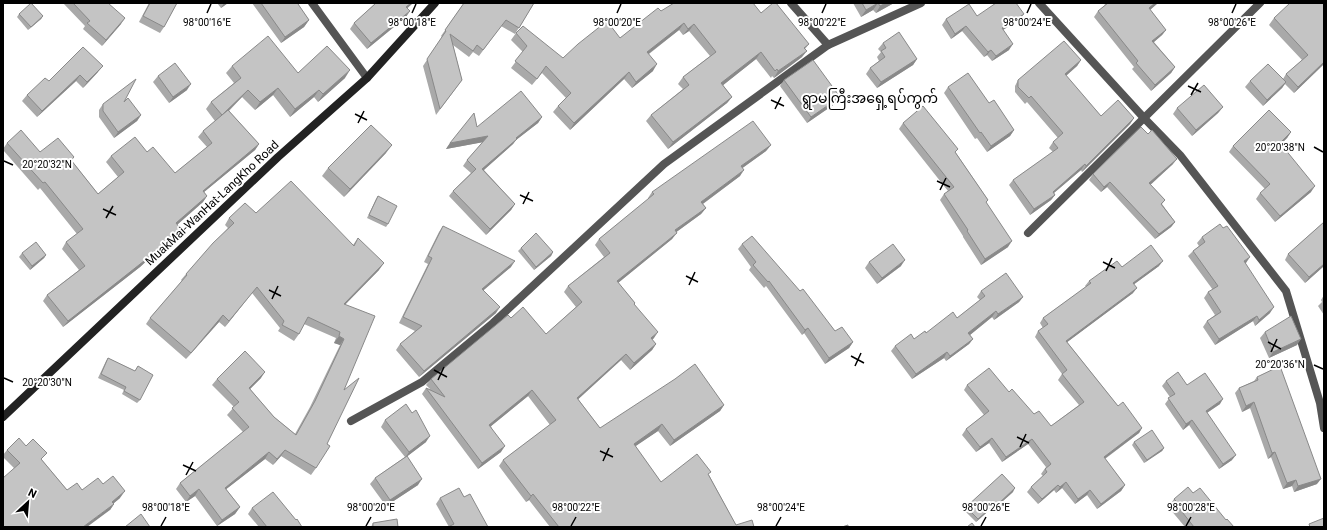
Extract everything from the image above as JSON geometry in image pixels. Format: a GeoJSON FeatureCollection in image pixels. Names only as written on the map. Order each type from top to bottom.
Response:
{"type":"FeatureCollection","features":[{"type":"Feature","properties":{"kind":"main road","name":"MuakMai-WanHat-LangKho Road"},"geometry":{"type":"LineString","coordinates":[[3,417],[278,157],[367,78],[434,3]]}},
{"type":"Feature","properties":{"kind":"street"},"geometry":{"type":"LineString","coordinates":[[312,3],[367,78]]}},
{"type":"Feature","properties":{"kind":"street"},"geometry":{"type":"LineString","coordinates":[[791,3],[828,44]]}},
{"type":"Feature","properties":{"kind":"street"},"geometry":{"type":"LineString","coordinates":[[350,421],[422,382],[493,323],[664,164],[828,44],[921,3]]}},
{"type":"Feature","properties":{"kind":"street"},"geometry":{"type":"LineString","coordinates":[[1039,3],[1144,118],[1180,155],[1286,291],[1320,403],[1324,428]]}},
{"type":"Feature","properties":{"kind":"street"},"geometry":{"type":"LineString","coordinates":[[1028,233],[1260,3]]}},
{"type":"Feature","properties":{"kind":"building"},"geometry":{"type":"Polygon","coordinates":[[[31,3],[43,16],[31,27],[19,14],[31,3]]]}},
{"type":"Feature","properties":{"kind":"building"},"geometry":{"type":"Polygon","coordinates":[[[73,3],[108,3],[125,18],[106,40],[87,23],[90,21],[73,3]]]}},
{"type":"Feature","properties":{"kind":"building"},"geometry":{"type":"Polygon","coordinates":[[[150,3],[177,3],[164,27],[143,16],[150,3]]]}},
{"type":"Feature","properties":{"kind":"building"},"geometry":{"type":"Polygon","coordinates":[[[261,3],[300,3],[298,4],[309,20],[285,37],[261,3]]]}},
{"type":"Feature","properties":{"kind":"building"},"geometry":{"type":"Polygon","coordinates":[[[376,3],[411,3],[406,7],[410,11],[371,43],[354,23],[376,3]]]}},
{"type":"Feature","properties":{"kind":"building"},"geometry":{"type":"Polygon","coordinates":[[[464,3],[534,3],[519,28],[506,20],[483,50],[477,45],[473,51],[450,34],[462,80],[440,109],[427,59],[464,3]]]}},
{"type":"Feature","properties":{"kind":"building"},"geometry":{"type":"Polygon","coordinates":[[[674,3],[753,3],[761,13],[773,3],[776,3],[809,44],[804,48],[807,51],[778,71],[777,69],[775,71],[761,52],[721,83],[732,97],[673,142],[651,115],[689,85],[683,77],[716,52],[694,24],[688,29],[684,23],[647,52],[657,64],[636,82],[629,72],[574,123],[558,106],[571,93],[546,66],[537,79],[515,61],[527,46],[516,33],[523,26],[563,58],[607,21],[620,38],[658,8],[661,11],[674,3]]]}},
{"type":"Feature","properties":{"kind":"building"},"geometry":{"type":"Polygon","coordinates":[[[862,3],[878,3],[866,10],[862,3]]]}},
{"type":"Feature","properties":{"kind":"building"},"geometry":{"type":"Polygon","coordinates":[[[878,3],[886,3],[880,6],[878,3]]]}},
{"type":"Feature","properties":{"kind":"building"},"geometry":{"type":"Polygon","coordinates":[[[996,3],[1016,3],[1024,14],[1002,28],[1013,44],[996,56],[991,50],[988,52],[966,26],[955,34],[946,19],[969,4],[977,16],[996,3]]]}},
{"type":"Feature","properties":{"kind":"building"},"geometry":{"type":"Polygon","coordinates":[[[1108,3],[1155,3],[1149,8],[1166,30],[1152,41],[1175,67],[1155,85],[1136,63],[1138,61],[1098,11],[1108,3]]]}},
{"type":"Feature","properties":{"kind":"building"},"geometry":{"type":"Polygon","coordinates":[[[1290,3],[1324,3],[1324,62],[1298,87],[1286,74],[1308,55],[1274,18],[1290,3]]]}},
{"type":"Feature","properties":{"kind":"building"},"geometry":{"type":"Polygon","coordinates":[[[899,32],[917,59],[881,82],[870,68],[885,57],[881,51],[886,48],[883,43],[899,32]]]}},
{"type":"Feature","properties":{"kind":"building"},"geometry":{"type":"Polygon","coordinates":[[[268,36],[298,73],[327,46],[350,70],[323,94],[319,90],[295,109],[278,88],[260,102],[248,90],[222,115],[211,102],[241,78],[232,66],[268,36]]]}},
{"type":"Feature","properties":{"kind":"building"},"geometry":{"type":"Polygon","coordinates":[[[1064,41],[1081,60],[1065,74],[1101,116],[1118,100],[1134,118],[1086,166],[1085,164],[1053,192],[1055,195],[1034,209],[1013,180],[1058,148],[1053,142],[1063,133],[1031,96],[1029,98],[1018,87],[1018,80],[1064,41]]]}},
{"type":"Feature","properties":{"kind":"building"},"geometry":{"type":"Polygon","coordinates":[[[83,47],[103,66],[87,82],[80,75],[42,111],[27,95],[45,78],[49,81],[83,47]]]}},
{"type":"Feature","properties":{"kind":"building"},"geometry":{"type":"Polygon","coordinates":[[[813,60],[840,97],[811,117],[784,80],[813,60]]]}},
{"type":"Feature","properties":{"kind":"building"},"geometry":{"type":"Polygon","coordinates":[[[175,63],[191,84],[173,97],[158,76],[175,63]]]}},
{"type":"Feature","properties":{"kind":"building"},"geometry":{"type":"Polygon","coordinates":[[[1268,64],[1286,82],[1267,100],[1250,81],[1268,64]]]}},
{"type":"Feature","properties":{"kind":"building"},"geometry":{"type":"Polygon","coordinates":[[[968,73],[989,103],[994,100],[1014,130],[991,146],[981,132],[980,133],[948,87],[968,73]]]}},
{"type":"Feature","properties":{"kind":"building"},"geometry":{"type":"Polygon","coordinates":[[[136,79],[124,102],[128,98],[141,115],[118,132],[103,111],[103,104],[136,79]]]}},
{"type":"Feature","properties":{"kind":"building"},"geometry":{"type":"Polygon","coordinates":[[[1204,85],[1223,107],[1196,130],[1177,108],[1204,85]]]}},
{"type":"Feature","properties":{"kind":"building"},"geometry":{"type":"Polygon","coordinates":[[[521,91],[542,117],[482,169],[515,204],[490,229],[453,191],[476,169],[467,160],[488,136],[450,143],[474,113],[477,127],[521,91]]]}},
{"type":"Feature","properties":{"kind":"building"},"geometry":{"type":"Polygon","coordinates":[[[923,106],[958,149],[955,152],[988,200],[986,202],[1012,241],[985,259],[944,194],[954,187],[903,123],[923,106]]]}},
{"type":"Feature","properties":{"kind":"building"},"geometry":{"type":"Polygon","coordinates":[[[228,110],[259,144],[203,191],[207,196],[176,223],[180,228],[144,261],[68,321],[47,295],[85,266],[66,242],[83,229],[45,182],[43,183],[7,143],[21,130],[40,152],[58,138],[74,157],[71,160],[98,194],[124,172],[111,156],[135,137],[147,152],[153,147],[175,173],[212,143],[203,131],[228,110]]]}},
{"type":"Feature","properties":{"kind":"building"},"geometry":{"type":"Polygon","coordinates":[[[1269,110],[1291,132],[1280,143],[1315,186],[1280,216],[1260,193],[1270,184],[1233,146],[1269,110]]]}},
{"type":"Feature","properties":{"kind":"building"},"geometry":{"type":"Polygon","coordinates":[[[753,121],[771,145],[741,166],[744,170],[701,202],[706,208],[675,230],[677,233],[617,281],[658,332],[651,338],[656,344],[634,363],[626,354],[577,398],[600,428],[675,379],[695,364],[724,405],[674,440],[662,424],[634,444],[661,482],[697,454],[711,472],[708,474],[736,525],[752,520],[754,527],[559,527],[533,494],[531,496],[503,460],[556,420],[532,390],[489,425],[505,446],[482,463],[426,388],[445,397],[431,379],[508,315],[511,318],[523,307],[546,334],[582,302],[568,286],[610,253],[599,239],[654,194],[652,192],[753,121]]]}},
{"type":"Feature","properties":{"kind":"building"},"geometry":{"type":"Polygon","coordinates":[[[371,125],[392,145],[350,189],[328,168],[371,125]]]}},
{"type":"Feature","properties":{"kind":"building"},"geometry":{"type":"Polygon","coordinates":[[[1141,127],[1148,134],[1152,130],[1177,159],[1149,183],[1165,200],[1161,204],[1175,222],[1159,234],[1110,182],[1104,187],[1093,174],[1141,127]]]}},
{"type":"Feature","properties":{"kind":"building"},"geometry":{"type":"Polygon","coordinates":[[[291,181],[354,246],[358,238],[384,263],[344,304],[375,316],[344,390],[359,378],[327,444],[330,446],[316,468],[285,450],[277,459],[269,452],[225,488],[240,507],[222,520],[199,489],[190,496],[180,483],[249,427],[232,408],[239,402],[217,379],[245,351],[265,372],[249,388],[274,417],[296,435],[315,401],[344,339],[339,336],[340,332],[308,317],[299,334],[282,325],[284,321],[257,287],[229,321],[223,315],[191,353],[150,318],[213,243],[234,223],[229,218],[245,203],[256,213],[291,181]]]}},
{"type":"Feature","properties":{"kind":"building"},"geometry":{"type":"Polygon","coordinates":[[[378,196],[397,206],[388,224],[369,215],[378,196]]]}},
{"type":"Feature","properties":{"kind":"building"},"geometry":{"type":"Polygon","coordinates":[[[1324,222],[1324,264],[1309,277],[1288,254],[1324,222]]]}},
{"type":"Feature","properties":{"kind":"building"},"geometry":{"type":"Polygon","coordinates":[[[1220,224],[1223,228],[1227,226],[1250,257],[1244,261],[1274,307],[1259,320],[1257,316],[1219,339],[1207,321],[1221,312],[1208,292],[1218,286],[1193,251],[1205,242],[1202,237],[1220,224]]]}},
{"type":"Feature","properties":{"kind":"building"},"geometry":{"type":"Polygon","coordinates":[[[443,226],[515,261],[482,289],[500,307],[424,371],[400,344],[422,326],[403,317],[432,258],[428,256],[443,226]]]}},
{"type":"Feature","properties":{"kind":"building"},"geometry":{"type":"Polygon","coordinates":[[[536,233],[553,252],[536,267],[521,248],[536,233]]]}},
{"type":"Feature","properties":{"kind":"building"},"geometry":{"type":"Polygon","coordinates":[[[752,236],[800,291],[803,289],[835,331],[842,327],[853,342],[829,358],[808,328],[805,330],[769,281],[768,282],[753,265],[756,262],[742,244],[752,236]]]}},
{"type":"Feature","properties":{"kind":"building"},"geometry":{"type":"Polygon","coordinates":[[[36,242],[46,255],[32,266],[22,253],[36,242]]]}},
{"type":"Feature","properties":{"kind":"building"},"geometry":{"type":"Polygon","coordinates":[[[893,244],[905,260],[882,278],[869,262],[893,244]]]}},
{"type":"Feature","properties":{"kind":"building"},"geometry":{"type":"Polygon","coordinates":[[[1151,245],[1163,261],[1133,283],[1137,288],[1066,341],[1118,406],[1123,402],[1142,428],[1104,457],[1125,485],[1101,504],[1090,490],[1078,499],[1066,482],[1060,487],[1058,485],[1042,499],[1031,487],[1047,472],[1045,469],[1051,464],[1032,439],[1006,457],[992,438],[980,447],[966,429],[989,411],[967,385],[989,368],[1009,392],[1012,389],[1034,414],[1039,411],[1051,426],[1084,402],[1062,374],[1067,370],[1038,331],[1048,324],[1043,318],[1091,283],[1089,281],[1117,261],[1122,267],[1151,245]]]}},
{"type":"Feature","properties":{"kind":"building"},"geometry":{"type":"Polygon","coordinates":[[[1006,273],[1023,297],[998,314],[996,311],[968,333],[973,339],[950,356],[947,352],[916,374],[895,346],[911,334],[914,339],[925,331],[926,333],[953,312],[957,318],[985,296],[981,291],[1006,273]]]}},
{"type":"Feature","properties":{"kind":"building"},"geometry":{"type":"Polygon","coordinates":[[[1291,316],[1301,339],[1273,352],[1265,332],[1291,316]]]}},
{"type":"Feature","properties":{"kind":"building"},"geometry":{"type":"Polygon","coordinates":[[[108,358],[135,371],[138,366],[153,375],[140,400],[124,391],[126,387],[101,374],[108,358]]]}},
{"type":"Feature","properties":{"kind":"building"},"geometry":{"type":"Polygon","coordinates":[[[1280,366],[1321,479],[1298,486],[1296,480],[1287,483],[1275,452],[1272,453],[1254,402],[1246,406],[1239,388],[1258,380],[1257,377],[1280,366]]]}},
{"type":"Feature","properties":{"kind":"building"},"geometry":{"type":"Polygon","coordinates":[[[1178,372],[1187,385],[1205,373],[1223,399],[1206,411],[1236,455],[1223,464],[1192,420],[1186,424],[1168,398],[1175,394],[1166,381],[1178,372]]]}},
{"type":"Feature","properties":{"kind":"building"},"geometry":{"type":"Polygon","coordinates":[[[406,404],[412,413],[416,410],[430,436],[409,452],[385,420],[406,404]]]}},
{"type":"Feature","properties":{"kind":"building"},"geometry":{"type":"Polygon","coordinates":[[[1152,430],[1164,448],[1147,460],[1134,442],[1152,430]]]}},
{"type":"Feature","properties":{"kind":"building"},"geometry":{"type":"Polygon","coordinates":[[[19,438],[26,446],[33,439],[47,453],[41,459],[67,490],[77,483],[82,490],[98,478],[103,484],[113,476],[125,491],[112,502],[114,504],[83,527],[3,527],[3,478],[20,463],[7,450],[19,438]]]}},
{"type":"Feature","properties":{"kind":"building"},"geometry":{"type":"Polygon","coordinates":[[[407,456],[422,479],[390,500],[375,478],[407,456]]]}},
{"type":"Feature","properties":{"kind":"building"},"geometry":{"type":"Polygon","coordinates":[[[1002,474],[1015,488],[997,505],[996,503],[978,519],[966,507],[1002,474]]]}},
{"type":"Feature","properties":{"kind":"building"},"geometry":{"type":"Polygon","coordinates":[[[1188,487],[1193,493],[1200,488],[1226,520],[1227,519],[1234,527],[1194,527],[1175,503],[1176,501],[1174,499],[1188,487]]]}},
{"type":"Feature","properties":{"kind":"building"},"geometry":{"type":"Polygon","coordinates":[[[459,488],[464,497],[470,494],[488,527],[448,527],[454,524],[440,498],[459,488]]]}},
{"type":"Feature","properties":{"kind":"building"},"geometry":{"type":"Polygon","coordinates":[[[273,492],[296,520],[297,519],[302,527],[267,527],[252,508],[273,492]]]}},
{"type":"Feature","properties":{"kind":"building"},"geometry":{"type":"Polygon","coordinates":[[[141,514],[150,527],[125,527],[141,514]]]}},
{"type":"Feature","properties":{"kind":"building"},"geometry":{"type":"Polygon","coordinates":[[[1324,518],[1324,527],[1310,527],[1309,524],[1324,518]]]}},
{"type":"Feature","properties":{"kind":"building"},"geometry":{"type":"Polygon","coordinates":[[[397,519],[398,527],[373,527],[373,523],[397,519]]]}},
{"type":"Feature","properties":{"kind":"building"},"geometry":{"type":"Polygon","coordinates":[[[972,523],[975,527],[967,527],[972,523]]]}},
{"type":"Feature","properties":{"kind":"district","name":"ရွာမကြီးအရှေ့ရပ်ကွက်"},"geometry":{"type":"Point","coordinates":[870,98]}}]}
